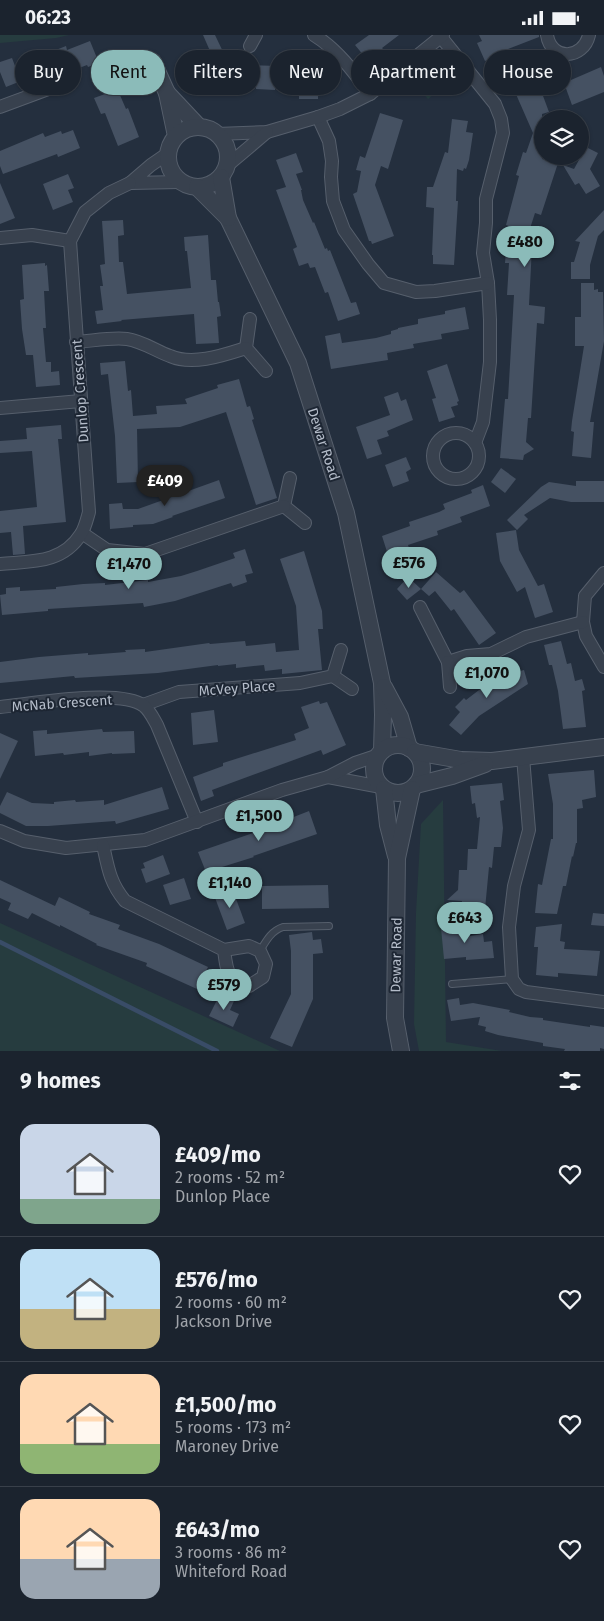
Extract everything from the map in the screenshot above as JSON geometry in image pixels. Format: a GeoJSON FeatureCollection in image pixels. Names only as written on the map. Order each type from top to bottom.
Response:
{"type":"FeatureCollection","features":[{"type":"Feature","properties":{"kind":"street"},"geometry":{"type":"LineString","coordinates":[[314,35],[321,39],[351,69]]}},
{"type":"Feature","properties":{"kind":"street"},"geometry":{"type":"LineString","coordinates":[[547,35],[548,41],[556,51],[567,55],[580,50],[586,44],[589,35]]}},
{"type":"Feature","properties":{"kind":"street"},"geometry":{"type":"LineString","coordinates":[[425,50],[442,36],[495,104],[501,119],[503,133],[486,199],[483,253],[488,283],[490,362],[482,422],[475,443]]}},
{"type":"Feature","properties":{"kind":"street"},"geometry":{"type":"LineString","coordinates":[[165,89],[176,135]]}},
{"type":"Feature","properties":{"kind":"street"},"geometry":{"type":"LineString","coordinates":[[167,93],[198,126]]}},
{"type":"Feature","properties":{"kind":"street"},"geometry":{"type":"LineString","coordinates":[[0,107],[32,95]]}},
{"type":"Feature","properties":{"kind":"street"},"geometry":{"type":"LineString","coordinates":[[217,133],[267,132],[318,117],[368,95]]}},
{"type":"Feature","properties":{"kind":"street"},"geometry":{"type":"LineString","coordinates":[[318,117],[329,141],[332,161],[333,201],[344,229],[368,264],[384,283],[416,292],[488,283]]}},
{"type":"Feature","properties":{"kind":"street"},"geometry":{"type":"LineString","coordinates":[[224,171],[229,155],[226,145],[213,130],[198,126],[185,129],[176,135],[170,144],[167,154],[170,169],[180,182],[189,187],[203,187],[212,185],[224,171],[267,132]]}},
{"type":"Feature","properties":{"kind":"street"},"geometry":{"type":"LineString","coordinates":[[0,238],[32,235],[70,241],[85,212],[109,193],[130,183],[167,154]]}},
{"type":"Feature","properties":{"kind":"street","name":"Dewar Road"},"geometry":{"type":"LineString","coordinates":[[224,171],[228,218]]}},
{"type":"Feature","properties":{"kind":"street"},"geometry":{"type":"LineString","coordinates":[[130,183],[180,182]]}},
{"type":"Feature","properties":{"kind":"street","name":"Dewar Road"},"geometry":{"type":"LineString","coordinates":[[197,187],[228,218],[301,373],[346,513],[382,683],[380,753]]}},
{"type":"Feature","properties":{"kind":"street","name":"Dunlop Crescent"},"geometry":{"type":"LineString","coordinates":[[0,564],[48,560],[66,551],[82,533],[89,512],[70,241]]}},
{"type":"Feature","properties":{"kind":"street"},"geometry":{"type":"LineString","coordinates":[[250,319],[246,348],[266,371]]}},
{"type":"Feature","properties":{"kind":"street"},"geometry":{"type":"LineString","coordinates":[[76,342],[127,339],[172,357],[198,360],[217,357],[246,348]]}},
{"type":"Feature","properties":{"kind":"street"},"geometry":{"type":"LineString","coordinates":[[0,408],[81,401]]}},
{"type":"Feature","properties":{"kind":"street"},"geometry":{"type":"LineString","coordinates":[[284,506],[290,478]]}},
{"type":"Feature","properties":{"kind":"street"},"geometry":{"type":"LineString","coordinates":[[82,533],[107,550],[145,554],[284,506]]}},
{"type":"Feature","properties":{"kind":"street"},"geometry":{"type":"LineString","coordinates":[[284,506],[305,523]]}},
{"type":"Feature","properties":{"kind":"street"},"geometry":{"type":"LineString","coordinates":[[604,573],[585,596],[583,622],[586,636],[604,667]]}},
{"type":"Feature","properties":{"kind":"street"},"geometry":{"type":"LineString","coordinates":[[420,607],[448,662],[450,687]]}},
{"type":"Feature","properties":{"kind":"street"},"geometry":{"type":"LineString","coordinates":[[448,662],[491,654],[526,637],[583,622]]}},
{"type":"Feature","properties":{"kind":"street"},"geometry":{"type":"LineString","coordinates":[[341,650],[333,676],[352,689]]}},
{"type":"Feature","properties":{"kind":"street","name":"McVey Place"},"geometry":{"type":"LineString","coordinates":[[143,705],[179,692],[300,683],[333,676]]}},
{"type":"Feature","properties":{"kind":"street","name":"Dewar Road"},"geometry":{"type":"LineString","coordinates":[[382,683],[400,717],[412,750]]}},
{"type":"Feature","properties":{"kind":"street","name":"McNab Crescent"},"geometry":{"type":"LineString","coordinates":[[0,707],[103,697],[127,700],[143,705]]}},
{"type":"Feature","properties":{"kind":"street"},"geometry":{"type":"LineString","coordinates":[[143,705],[157,725],[197,822]]}},
{"type":"Feature","properties":{"kind":"street"},"geometry":{"type":"LineString","coordinates":[[0,831],[24,841],[66,848],[145,840],[282,790],[328,777],[396,745],[462,760],[492,761],[604,747]]}},
{"type":"Feature","properties":{"kind":"street"},"geometry":{"type":"LineString","coordinates":[[412,750],[422,764],[420,779],[414,787]]}},
{"type":"Feature","properties":{"kind":"street"},"geometry":{"type":"LineString","coordinates":[[380,753],[374,765],[374,773],[377,781],[383,788]]}},
{"type":"Feature","properties":{"kind":"street"},"geometry":{"type":"LineString","coordinates":[[523,757],[529,830],[510,906],[509,927],[512,979],[519,989],[526,992],[604,1001]]}},
{"type":"Feature","properties":{"kind":"street"},"geometry":{"type":"LineString","coordinates":[[328,777],[383,788],[399,794],[414,787],[452,776],[492,761]]}},
{"type":"Feature","properties":{"kind":"street","name":"Dewar Road"},"geometry":{"type":"LineString","coordinates":[[401,1051],[395,1018],[397,858],[414,787]]}},
{"type":"Feature","properties":{"kind":"street","name":"Dewar Road"},"geometry":{"type":"LineString","coordinates":[[383,788],[388,825],[397,858]]}},
{"type":"Feature","properties":{"kind":"street"},"geometry":{"type":"LineString","coordinates":[[103,845],[110,876],[116,890],[125,901],[224,951],[249,946],[260,951],[266,964],[263,977],[249,986],[237,983],[228,973],[224,951]]}},
{"type":"Feature","properties":{"kind":"lane"},"geometry":{"type":"LineString","coordinates":[[260,951],[276,929],[292,926],[329,926]]}},
{"type":"Feature","properties":{"kind":"lane"},"geometry":{"type":"LineString","coordinates":[[452,984],[512,979]]}},
{"type":"Feature","properties":{"kind":"green space"},"geometry":{"type":"Polygon","coordinates":[[[0,35],[69,35],[0,43],[0,35]]]}},
{"type":"Feature","properties":{"kind":"green space"},"geometry":{"type":"Polygon","coordinates":[[[425,95],[433,95],[428,99],[425,95]]]}},
{"type":"Feature","properties":{"kind":"green space"},"geometry":{"type":"Polygon","coordinates":[[[443,800],[446,1042],[502,1051],[419,1051],[414,1024],[416,913],[421,824],[443,800]]]}},
{"type":"Feature","properties":{"kind":"green space"},"geometry":{"type":"Polygon","coordinates":[[[0,923],[280,1051],[0,1051],[0,923]]]}},
{"type":"Feature","properties":{"kind":"building"},"geometry":{"type":"Polygon","coordinates":[[[203,35],[215,35],[222,50],[210,50],[203,35]]]}},
{"type":"Feature","properties":{"kind":"building"},"geometry":{"type":"Polygon","coordinates":[[[369,35],[399,35],[382,48],[384,50],[359,50],[355,45],[369,35]]]}},
{"type":"Feature","properties":{"kind":"building"},"geometry":{"type":"Polygon","coordinates":[[[479,35],[539,35],[539,37],[505,50],[484,50],[484,59],[477,43],[482,41],[479,35]]]}},
{"type":"Feature","properties":{"kind":"building"},"geometry":{"type":"Polygon","coordinates":[[[90,41],[94,50],[91,50],[91,66],[81,67],[81,50],[67,50],[90,41]]]}},
{"type":"Feature","properties":{"kind":"building"},"geometry":{"type":"Polygon","coordinates":[[[66,46],[67,50],[56,50],[66,46]]]}},
{"type":"Feature","properties":{"kind":"building"},"geometry":{"type":"Polygon","coordinates":[[[12,58],[15,66],[15,83],[6,87],[0,72],[0,62],[12,58]]]}},
{"type":"Feature","properties":{"kind":"building"},"geometry":{"type":"Polygon","coordinates":[[[260,65],[270,66],[270,90],[260,89],[260,65]]]}},
{"type":"Feature","properties":{"kind":"building"},"geometry":{"type":"Polygon","coordinates":[[[601,67],[604,76],[604,92],[572,105],[568,95],[571,95],[571,80],[601,67]]]}},
{"type":"Feature","properties":{"kind":"building"},"geometry":{"type":"Polygon","coordinates":[[[102,95],[120,95],[126,109],[128,108],[139,137],[118,146],[105,113],[101,114],[94,98],[102,95]]]}},
{"type":"Feature","properties":{"kind":"building"},"geometry":{"type":"Polygon","coordinates":[[[299,95],[318,95],[318,99],[299,99],[299,95]]]}},
{"type":"Feature","properties":{"kind":"building"},"geometry":{"type":"Polygon","coordinates":[[[516,95],[543,95],[548,110],[534,110],[534,165],[557,165],[541,215],[535,213],[524,247],[532,247],[529,305],[545,307],[544,324],[537,323],[531,418],[528,418],[526,442],[534,449],[524,455],[523,460],[500,458],[505,399],[508,399],[514,295],[507,295],[509,263],[505,263],[507,240],[511,227],[506,225],[519,176],[516,175],[523,152],[526,153],[533,133],[516,95]]]}},
{"type":"Feature","properties":{"kind":"building"},"geometry":{"type":"Polygon","coordinates":[[[380,113],[403,120],[388,169],[381,166],[375,185],[394,236],[372,244],[369,241],[353,194],[357,192],[361,171],[356,170],[360,156],[365,158],[380,113]]]}},
{"type":"Feature","properties":{"kind":"building"},"geometry":{"type":"Polygon","coordinates":[[[452,119],[468,121],[466,132],[473,133],[466,169],[464,168],[463,171],[457,169],[456,201],[458,201],[454,265],[433,264],[434,208],[426,207],[427,187],[433,187],[445,152],[448,153],[452,119]]]}},
{"type":"Feature","properties":{"kind":"building"},"geometry":{"type":"Polygon","coordinates":[[[73,130],[80,148],[58,157],[57,154],[3,174],[0,166],[0,151],[43,133],[45,137],[61,131],[62,134],[73,130]]]}},
{"type":"Feature","properties":{"kind":"building"},"geometry":{"type":"Polygon","coordinates":[[[589,148],[598,153],[590,169],[600,186],[586,194],[579,183],[575,185],[563,165],[574,169],[576,165],[589,165],[589,148]]]}},
{"type":"Feature","properties":{"kind":"building"},"geometry":{"type":"Polygon","coordinates":[[[296,153],[303,172],[296,174],[302,190],[303,200],[325,249],[330,250],[351,303],[356,302],[360,314],[338,321],[328,292],[325,293],[315,267],[310,268],[308,263],[299,266],[293,249],[297,247],[276,190],[286,187],[276,160],[296,153]]]}},
{"type":"Feature","properties":{"kind":"building"},"geometry":{"type":"Polygon","coordinates":[[[68,174],[74,188],[68,190],[73,202],[53,210],[43,184],[68,174]]]}},
{"type":"Feature","properties":{"kind":"building"},"geometry":{"type":"Polygon","coordinates":[[[0,183],[15,218],[0,224],[0,183]]]}},
{"type":"Feature","properties":{"kind":"building"},"geometry":{"type":"Polygon","coordinates":[[[604,210],[604,230],[598,236],[590,265],[590,279],[571,279],[571,262],[574,262],[580,242],[575,241],[604,210]]]}},
{"type":"Feature","properties":{"kind":"building"},"geometry":{"type":"Polygon","coordinates":[[[123,220],[124,235],[118,236],[119,262],[123,262],[127,294],[191,288],[184,237],[208,235],[211,280],[216,280],[221,316],[217,317],[219,343],[196,344],[194,314],[121,320],[97,324],[95,311],[103,310],[100,286],[103,286],[100,265],[105,264],[102,221],[123,220]]]}},
{"type":"Feature","properties":{"kind":"building"},"geometry":{"type":"Polygon","coordinates":[[[45,263],[45,266],[47,265],[49,291],[44,291],[46,328],[43,328],[46,362],[51,362],[51,372],[59,371],[60,385],[36,387],[33,355],[26,355],[22,329],[20,300],[24,299],[22,265],[45,263]]]}},
{"type":"Feature","properties":{"kind":"building"},"geometry":{"type":"Polygon","coordinates":[[[581,283],[594,283],[594,290],[598,289],[598,292],[603,292],[604,341],[590,422],[594,422],[591,458],[572,456],[574,432],[571,431],[572,421],[584,346],[575,346],[575,317],[581,317],[581,283]]]}},
{"type":"Feature","properties":{"kind":"building"},"geometry":{"type":"Polygon","coordinates":[[[465,307],[469,329],[441,334],[442,339],[413,344],[414,348],[387,353],[388,360],[331,369],[325,336],[340,333],[342,343],[376,338],[391,334],[391,331],[398,328],[418,324],[418,319],[445,314],[445,311],[465,307]]]}},
{"type":"Feature","properties":{"kind":"building"},"geometry":{"type":"Polygon","coordinates":[[[125,361],[128,391],[131,390],[133,416],[157,414],[156,406],[187,404],[185,399],[218,388],[217,385],[239,379],[247,407],[250,406],[254,419],[252,420],[277,498],[256,505],[226,412],[180,427],[137,429],[138,482],[117,483],[115,436],[108,374],[101,375],[100,363],[125,361]]]}},
{"type":"Feature","properties":{"kind":"building"},"geometry":{"type":"Polygon","coordinates":[[[447,364],[459,401],[457,402],[458,405],[451,407],[455,417],[439,422],[432,399],[436,398],[427,371],[447,364]]]}},
{"type":"Feature","properties":{"kind":"building"},"geometry":{"type":"Polygon","coordinates":[[[398,392],[401,401],[406,399],[413,420],[387,431],[389,436],[377,440],[382,454],[367,459],[356,427],[390,415],[384,397],[398,392]]]}},
{"type":"Feature","properties":{"kind":"building"},"geometry":{"type":"Polygon","coordinates":[[[61,425],[62,439],[58,439],[66,522],[23,526],[25,554],[13,555],[11,532],[0,533],[0,511],[37,507],[32,451],[0,453],[0,441],[27,439],[26,428],[61,425]]]}},
{"type":"Feature","properties":{"kind":"building"},"geometry":{"type":"Polygon","coordinates":[[[406,457],[411,469],[406,472],[409,481],[393,487],[385,465],[406,457]]]}},
{"type":"Feature","properties":{"kind":"building"},"geometry":{"type":"Polygon","coordinates":[[[501,468],[516,479],[505,493],[491,482],[501,468]]]}},
{"type":"Feature","properties":{"kind":"building"},"geometry":{"type":"Polygon","coordinates":[[[219,480],[225,498],[153,524],[110,529],[109,504],[122,503],[123,509],[138,509],[219,480]]]}},
{"type":"Feature","properties":{"kind":"building"},"geometry":{"type":"Polygon","coordinates":[[[576,481],[604,481],[604,502],[571,502],[550,498],[524,515],[528,519],[517,530],[507,520],[541,487],[549,482],[576,486],[576,481]]]}},
{"type":"Feature","properties":{"kind":"building"},"geometry":{"type":"Polygon","coordinates":[[[483,485],[490,506],[460,517],[462,522],[437,531],[438,535],[408,545],[410,551],[389,558],[382,536],[410,526],[409,522],[445,509],[443,504],[472,493],[471,490],[483,485]]]}},
{"type":"Feature","properties":{"kind":"building"},"geometry":{"type":"Polygon","coordinates":[[[516,530],[519,550],[538,586],[544,584],[553,612],[535,618],[525,587],[517,592],[500,561],[496,533],[516,530]]]}},
{"type":"Feature","properties":{"kind":"building"},"geometry":{"type":"Polygon","coordinates":[[[245,549],[253,573],[245,575],[247,582],[233,587],[231,583],[175,601],[144,607],[143,603],[48,609],[48,611],[2,615],[0,595],[6,594],[6,588],[20,587],[20,591],[56,589],[56,587],[83,584],[105,583],[105,585],[148,580],[148,582],[197,571],[235,558],[233,553],[245,549]]]}},
{"type":"Feature","properties":{"kind":"building"},"geometry":{"type":"Polygon","coordinates":[[[304,551],[322,611],[323,629],[318,629],[322,670],[282,674],[282,669],[265,671],[264,665],[236,668],[236,664],[158,673],[75,678],[74,676],[0,683],[0,662],[39,657],[88,653],[88,655],[145,649],[145,652],[209,643],[245,641],[246,646],[275,643],[276,652],[299,650],[296,606],[280,559],[304,551]]]}},
{"type":"Feature","properties":{"kind":"building"},"geometry":{"type":"Polygon","coordinates":[[[436,572],[460,593],[464,590],[496,633],[479,645],[454,609],[451,611],[435,591],[429,596],[421,589],[436,572]]]}},
{"type":"Feature","properties":{"kind":"building"},"geometry":{"type":"Polygon","coordinates":[[[408,577],[421,589],[407,600],[397,589],[408,577]]]}},
{"type":"Feature","properties":{"kind":"building"},"geometry":{"type":"Polygon","coordinates":[[[561,641],[567,664],[571,663],[575,681],[582,679],[585,690],[582,691],[586,727],[563,729],[558,691],[552,665],[549,665],[544,645],[561,641]]]}},
{"type":"Feature","properties":{"kind":"building"},"geometry":{"type":"Polygon","coordinates":[[[524,670],[528,684],[479,716],[461,735],[449,725],[460,712],[455,707],[464,698],[466,700],[496,677],[524,670]]]}},
{"type":"Feature","properties":{"kind":"building"},"geometry":{"type":"Polygon","coordinates":[[[319,701],[320,704],[327,702],[346,745],[323,755],[321,750],[212,790],[214,796],[201,801],[193,777],[223,766],[223,763],[296,740],[294,734],[309,728],[301,707],[319,701]]]}},
{"type":"Feature","properties":{"kind":"building"},"geometry":{"type":"Polygon","coordinates":[[[214,710],[218,742],[193,745],[191,713],[214,710]]]}},
{"type":"Feature","properties":{"kind":"building"},"geometry":{"type":"Polygon","coordinates":[[[102,729],[103,732],[134,731],[135,753],[89,756],[89,752],[35,756],[33,731],[47,730],[47,734],[102,729]]]}},
{"type":"Feature","properties":{"kind":"building"},"geometry":{"type":"Polygon","coordinates":[[[0,733],[18,741],[0,779],[0,733]]]}},
{"type":"Feature","properties":{"kind":"building"},"geometry":{"type":"Polygon","coordinates":[[[594,770],[596,797],[582,800],[583,808],[577,809],[577,843],[572,856],[566,886],[563,886],[557,914],[535,913],[538,884],[542,885],[551,839],[553,839],[553,804],[548,774],[594,770]]]}},
{"type":"Feature","properties":{"kind":"building"},"geometry":{"type":"Polygon","coordinates":[[[502,783],[504,800],[500,801],[503,828],[501,847],[494,847],[492,868],[489,867],[485,909],[461,908],[462,901],[447,900],[458,890],[459,870],[467,870],[468,849],[477,849],[480,817],[477,818],[475,803],[472,804],[470,786],[502,783]]]}},
{"type":"Feature","properties":{"kind":"building"},"geometry":{"type":"Polygon","coordinates":[[[162,787],[169,809],[116,824],[115,821],[26,826],[0,813],[0,806],[7,792],[32,803],[54,804],[54,802],[75,800],[76,802],[104,800],[104,805],[162,787]]]}},
{"type":"Feature","properties":{"kind":"building"},"geometry":{"type":"Polygon","coordinates":[[[309,811],[317,834],[206,872],[198,852],[309,811]]]}},
{"type":"Feature","properties":{"kind":"building"},"geometry":{"type":"Polygon","coordinates":[[[163,855],[170,874],[146,883],[141,869],[145,868],[143,863],[163,855]]]}},
{"type":"Feature","properties":{"kind":"building"},"geometry":{"type":"Polygon","coordinates":[[[184,878],[191,899],[170,905],[163,885],[184,878]]]}},
{"type":"Feature","properties":{"kind":"building"},"geometry":{"type":"Polygon","coordinates":[[[0,880],[55,906],[59,897],[90,912],[89,914],[120,925],[118,929],[159,944],[208,967],[197,989],[146,966],[147,963],[96,945],[60,925],[60,927],[32,913],[28,919],[8,910],[11,903],[0,898],[0,880]]]}},
{"type":"Feature","properties":{"kind":"building"},"geometry":{"type":"Polygon","coordinates":[[[328,885],[329,908],[262,909],[262,886],[328,885]]]}},
{"type":"Feature","properties":{"kind":"building"},"geometry":{"type":"Polygon","coordinates":[[[232,888],[245,923],[227,930],[214,895],[232,888]]]}},
{"type":"Feature","properties":{"kind":"building"},"geometry":{"type":"Polygon","coordinates":[[[593,913],[604,914],[604,926],[591,925],[593,913]]]}},
{"type":"Feature","properties":{"kind":"building"},"geometry":{"type":"Polygon","coordinates":[[[469,924],[470,936],[483,934],[484,942],[492,941],[494,958],[466,960],[466,957],[444,959],[441,928],[469,924]]]}},
{"type":"Feature","properties":{"kind":"building"},"geometry":{"type":"Polygon","coordinates":[[[562,924],[560,941],[565,942],[564,949],[600,951],[597,976],[558,973],[558,977],[536,975],[538,947],[534,947],[536,927],[562,924]]]}},
{"type":"Feature","properties":{"kind":"building"},"geometry":{"type":"Polygon","coordinates":[[[312,932],[313,940],[321,939],[323,953],[313,954],[313,999],[292,1047],[270,1038],[291,994],[289,935],[312,932]]]}},
{"type":"Feature","properties":{"kind":"building"},"geometry":{"type":"Polygon","coordinates":[[[220,994],[234,1001],[230,1010],[239,1014],[233,1027],[209,1016],[220,994]]]}},
{"type":"Feature","properties":{"kind":"building"},"geometry":{"type":"Polygon","coordinates":[[[459,998],[460,1005],[473,1003],[510,1010],[509,1012],[530,1017],[543,1018],[543,1020],[590,1027],[590,1025],[604,1027],[604,1049],[600,1048],[600,1051],[564,1051],[565,1049],[543,1046],[543,1043],[485,1031],[486,1027],[478,1025],[480,1017],[451,1021],[447,1000],[459,998]]]}},
{"type":"Feature","properties":{"kind":"waterway"},"geometry":{"type":"LineString","coordinates":[[0,942],[217,1051]]}}]}
